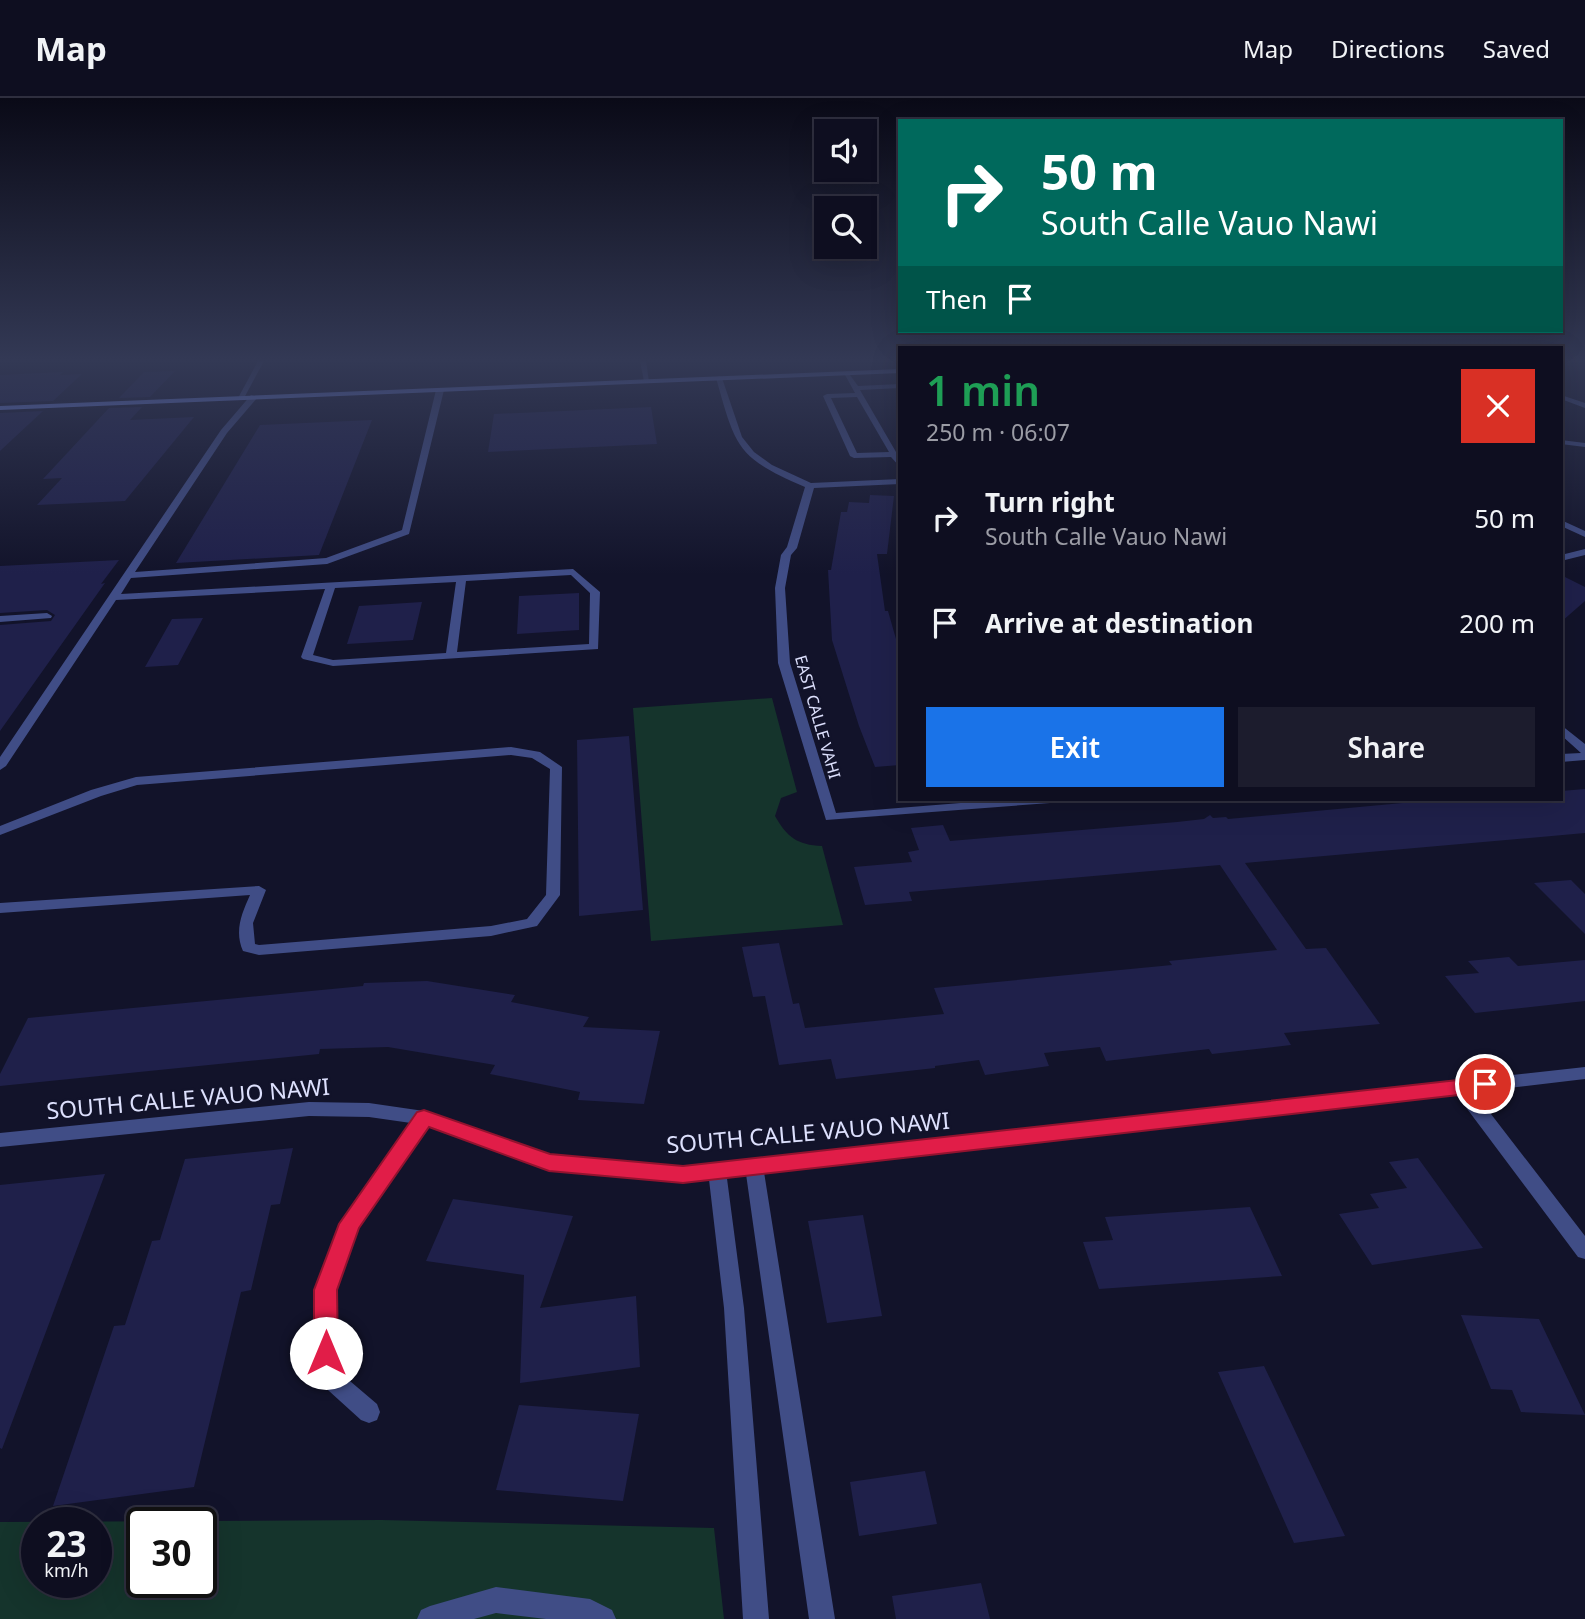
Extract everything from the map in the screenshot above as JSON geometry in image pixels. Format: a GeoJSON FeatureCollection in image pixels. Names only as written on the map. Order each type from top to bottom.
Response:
{"type":"FeatureCollection","features":[{"type":"Feature","properties":{"kind":"street"},"geometry":{"type":"LineString","coordinates":[[0,766],[224,432]]}},
{"type":"Feature","properties":{"kind":"street"},"geometry":{"type":"LineString","coordinates":[[128,575],[327,561],[406,532],[430,432]]}},
{"type":"Feature","properties":{"kind":"street"},"geometry":{"type":"LineString","coordinates":[[736,432],[752,454],[774,470],[810,486],[898,481]]}},
{"type":"Feature","properties":{"kind":"street"},"geometry":{"type":"LineString","coordinates":[[843,432],[854,456],[897,455]]}},
{"type":"Feature","properties":{"kind":"street"},"geometry":{"type":"LineString","coordinates":[[882,432],[897,455]]}},
{"type":"Feature","properties":{"kind":"street"},"geometry":{"type":"LineString","coordinates":[[1563,442],[1585,445]]}},
{"type":"Feature","properties":{"kind":"street","name":"EAST CALLE VAHI"},"geometry":{"type":"LineString","coordinates":[[810,486],[792,548],[786,555],[780,589],[780,624],[784,663],[831,817],[1032,801]]}},
{"type":"Feature","properties":{"kind":"street"},"geometry":{"type":"LineString","coordinates":[[1563,524],[1585,534]]}},
{"type":"Feature","properties":{"kind":"street"},"geometry":{"type":"LineString","coordinates":[[1566,557],[1585,552]]}},
{"type":"Feature","properties":{"kind":"street"},"geometry":{"type":"LineString","coordinates":[[1566,557],[1585,563]]}},
{"type":"Feature","properties":{"kind":"street"},"geometry":{"type":"LineString","coordinates":[[114,597],[331,585],[573,572],[595,592],[594,646],[333,663],[307,657],[331,585]]}},
{"type":"Feature","properties":{"kind":"street"},"geometry":{"type":"LineString","coordinates":[[451,656],[461,578]]}},
{"type":"Feature","properties":{"kind":"street"},"geometry":{"type":"LineString","coordinates":[[0,619],[47,616]]}},
{"type":"Feature","properties":{"kind":"street"},"geometry":{"type":"LineString","coordinates":[[1563,731],[1585,750]]}},
{"type":"Feature","properties":{"kind":"street"},"geometry":{"type":"LineString","coordinates":[[0,831],[96,793],[136,781],[511,751],[536,755],[556,767],[552,895],[532,923],[491,932],[258,950],[248,947],[246,923],[259,890],[0,908]]}},
{"type":"Feature","properties":{"kind":"street"},"geometry":{"type":"LineString","coordinates":[[1563,758],[1585,756]]}},
{"type":"Feature","properties":{"kind":"street","name":"SOUTH CALLE VAUO NAWI"},"geometry":{"type":"LineString","coordinates":[[0,1140],[309,1109],[369,1110],[424,1118],[549,1163],[683,1174],[1585,1073]]}},
{"type":"Feature","properties":{"kind":"street"},"geometry":{"type":"LineString","coordinates":[[1460,1087],[1585,1251]]}},
{"type":"Feature","properties":{"kind":"street"},"geometry":{"type":"LineString","coordinates":[[369,1412],[326,1374],[326,1290],[350,1224],[424,1118]]}},
{"type":"Feature","properties":{"kind":"street"},"geometry":{"type":"LineString","coordinates":[[754,1167],[822,1619]]}},
{"type":"Feature","properties":{"kind":"street"},"geometry":{"type":"LineString","coordinates":[[717,1171],[734,1308],[756,1619]]}},
{"type":"Feature","properties":{"kind":"street"},"geometry":{"type":"LineString","coordinates":[[430,1619],[496,1600],[590,1612],[603,1619]]}},
{"type":"Feature","properties":{"kind":"green space"},"geometry":{"type":"Polygon","coordinates":[[[772,698],[797,792],[781,798],[775,816],[784,829],[799,842],[822,846],[843,925],[651,941],[633,708],[772,698]]]}},
{"type":"Feature","properties":{"kind":"green space"},"geometry":{"type":"Polygon","coordinates":[[[381,1520],[714,1528],[724,1619],[0,1619],[0,1522],[21,1522],[21,1598],[112,1598],[112,1521],[126,1521],[126,1598],[217,1598],[217,1521],[381,1520]]]}},
{"type":"Feature","properties":{"kind":"building"},"geometry":{"type":"Polygon","coordinates":[[[0,432],[20,432],[0,451],[0,432]]]}},
{"type":"Feature","properties":{"kind":"building"},"geometry":{"type":"Polygon","coordinates":[[[87,432],[182,432],[125,501],[37,505],[62,478],[43,479],[87,432]]]}},
{"type":"Feature","properties":{"kind":"building"},"geometry":{"type":"Polygon","coordinates":[[[256,432],[367,432],[319,555],[176,563],[256,432]]]}},
{"type":"Feature","properties":{"kind":"building"},"geometry":{"type":"Polygon","coordinates":[[[491,432],[655,432],[657,444],[488,452],[491,432]]]}},
{"type":"Feature","properties":{"kind":"building"},"geometry":{"type":"Polygon","coordinates":[[[870,495],[894,496],[887,554],[877,554],[885,611],[888,611],[898,646],[898,765],[875,767],[832,640],[828,570],[831,570],[841,512],[847,512],[849,502],[869,503],[870,495]]]}},
{"type":"Feature","properties":{"kind":"building"},"geometry":{"type":"Polygon","coordinates":[[[119,560],[0,731],[0,625],[51,621],[55,615],[47,610],[0,613],[0,566],[119,560]]]}},
{"type":"Feature","properties":{"kind":"building"},"geometry":{"type":"Polygon","coordinates":[[[1563,576],[1585,587],[1585,601],[1563,620],[1563,576]]]}},
{"type":"Feature","properties":{"kind":"building"},"geometry":{"type":"Polygon","coordinates":[[[579,593],[579,630],[517,634],[519,596],[579,593]]]}},
{"type":"Feature","properties":{"kind":"building"},"geometry":{"type":"Polygon","coordinates":[[[422,602],[413,640],[347,644],[359,606],[422,602]]]}},
{"type":"Feature","properties":{"kind":"building"},"geometry":{"type":"Polygon","coordinates":[[[203,618],[178,665],[145,667],[172,619],[203,618]]]}},
{"type":"Feature","properties":{"kind":"building"},"geometry":{"type":"Polygon","coordinates":[[[629,736],[643,910],[579,916],[577,740],[629,736]]]}},
{"type":"Feature","properties":{"kind":"building"},"geometry":{"type":"Polygon","coordinates":[[[1585,789],[1585,833],[1245,863],[1306,949],[1326,948],[1380,1024],[1284,1033],[1291,1045],[1212,1054],[1209,1049],[1106,1061],[1100,1047],[1044,1053],[1049,1066],[985,1075],[979,1060],[935,1068],[836,1079],[831,1059],[779,1065],[765,996],[753,997],[742,947],[779,943],[793,1004],[799,1003],[805,1028],[944,1014],[934,988],[1172,965],[1169,961],[1277,950],[1220,865],[909,892],[912,901],[865,905],[854,867],[912,862],[908,852],[919,850],[911,828],[943,825],[950,841],[1177,822],[1204,819],[1210,815],[1213,818],[1228,819],[1424,801],[1563,801],[1563,791],[1585,789]]]}},
{"type":"Feature","properties":{"kind":"building"},"geometry":{"type":"Polygon","coordinates":[[[1571,880],[1585,894],[1585,934],[1534,883],[1571,880]]]}},
{"type":"Feature","properties":{"kind":"building"},"geometry":{"type":"Polygon","coordinates":[[[1509,957],[1518,966],[1585,960],[1585,1001],[1475,1013],[1445,976],[1479,973],[1468,961],[1509,957]]]}},
{"type":"Feature","properties":{"kind":"building"},"geometry":{"type":"Polygon","coordinates":[[[427,981],[515,995],[511,1002],[589,1017],[583,1027],[660,1031],[644,1104],[578,1100],[580,1092],[490,1074],[495,1065],[388,1047],[320,1049],[319,1054],[0,1086],[0,1074],[28,1018],[363,986],[364,983],[427,981]]]}},
{"type":"Feature","properties":{"kind":"building"},"geometry":{"type":"Polygon","coordinates":[[[293,1148],[280,1204],[271,1205],[251,1290],[241,1292],[194,1487],[53,1506],[114,1326],[125,1325],[152,1241],[160,1240],[185,1159],[293,1148]]]}},
{"type":"Feature","properties":{"kind":"building"},"geometry":{"type":"Polygon","coordinates":[[[1418,1158],[1483,1248],[1372,1265],[1339,1214],[1379,1208],[1370,1194],[1407,1188],[1389,1162],[1418,1158]]]}},
{"type":"Feature","properties":{"kind":"building"},"geometry":{"type":"Polygon","coordinates":[[[105,1174],[2,1449],[0,1185],[105,1174]]]}},
{"type":"Feature","properties":{"kind":"building"},"geometry":{"type":"Polygon","coordinates":[[[453,1199],[573,1216],[540,1308],[636,1296],[640,1367],[520,1383],[524,1275],[426,1261],[453,1199]]]}},
{"type":"Feature","properties":{"kind":"building"},"geometry":{"type":"Polygon","coordinates":[[[1250,1207],[1282,1276],[1099,1289],[1083,1242],[1113,1240],[1105,1217],[1250,1207]]]}},
{"type":"Feature","properties":{"kind":"building"},"geometry":{"type":"Polygon","coordinates":[[[863,1215],[882,1316],[827,1323],[808,1221],[863,1215]]]}},
{"type":"Feature","properties":{"kind":"building"},"geometry":{"type":"Polygon","coordinates":[[[1461,1315],[1539,1319],[1585,1415],[1521,1412],[1512,1390],[1491,1389],[1461,1315]]]}},
{"type":"Feature","properties":{"kind":"building"},"geometry":{"type":"Polygon","coordinates":[[[1264,1366],[1345,1536],[1294,1543],[1218,1372],[1264,1366]]]}},
{"type":"Feature","properties":{"kind":"building"},"geometry":{"type":"Polygon","coordinates":[[[519,1405],[639,1414],[623,1501],[496,1490],[519,1405]]]}},
{"type":"Feature","properties":{"kind":"building"},"geometry":{"type":"Polygon","coordinates":[[[925,1471],[937,1524],[859,1536],[850,1482],[925,1471]]]}},
{"type":"Feature","properties":{"kind":"building"},"geometry":{"type":"Polygon","coordinates":[[[981,1583],[990,1619],[896,1619],[892,1596],[981,1583]]]}},
{"type":"Feature","properties":{"kind":"route"},"geometry":{"type":"LineString","coordinates":[[326,1353],[326,1290],[350,1224],[424,1118],[549,1163],[683,1174],[1485,1084]]}}]}
